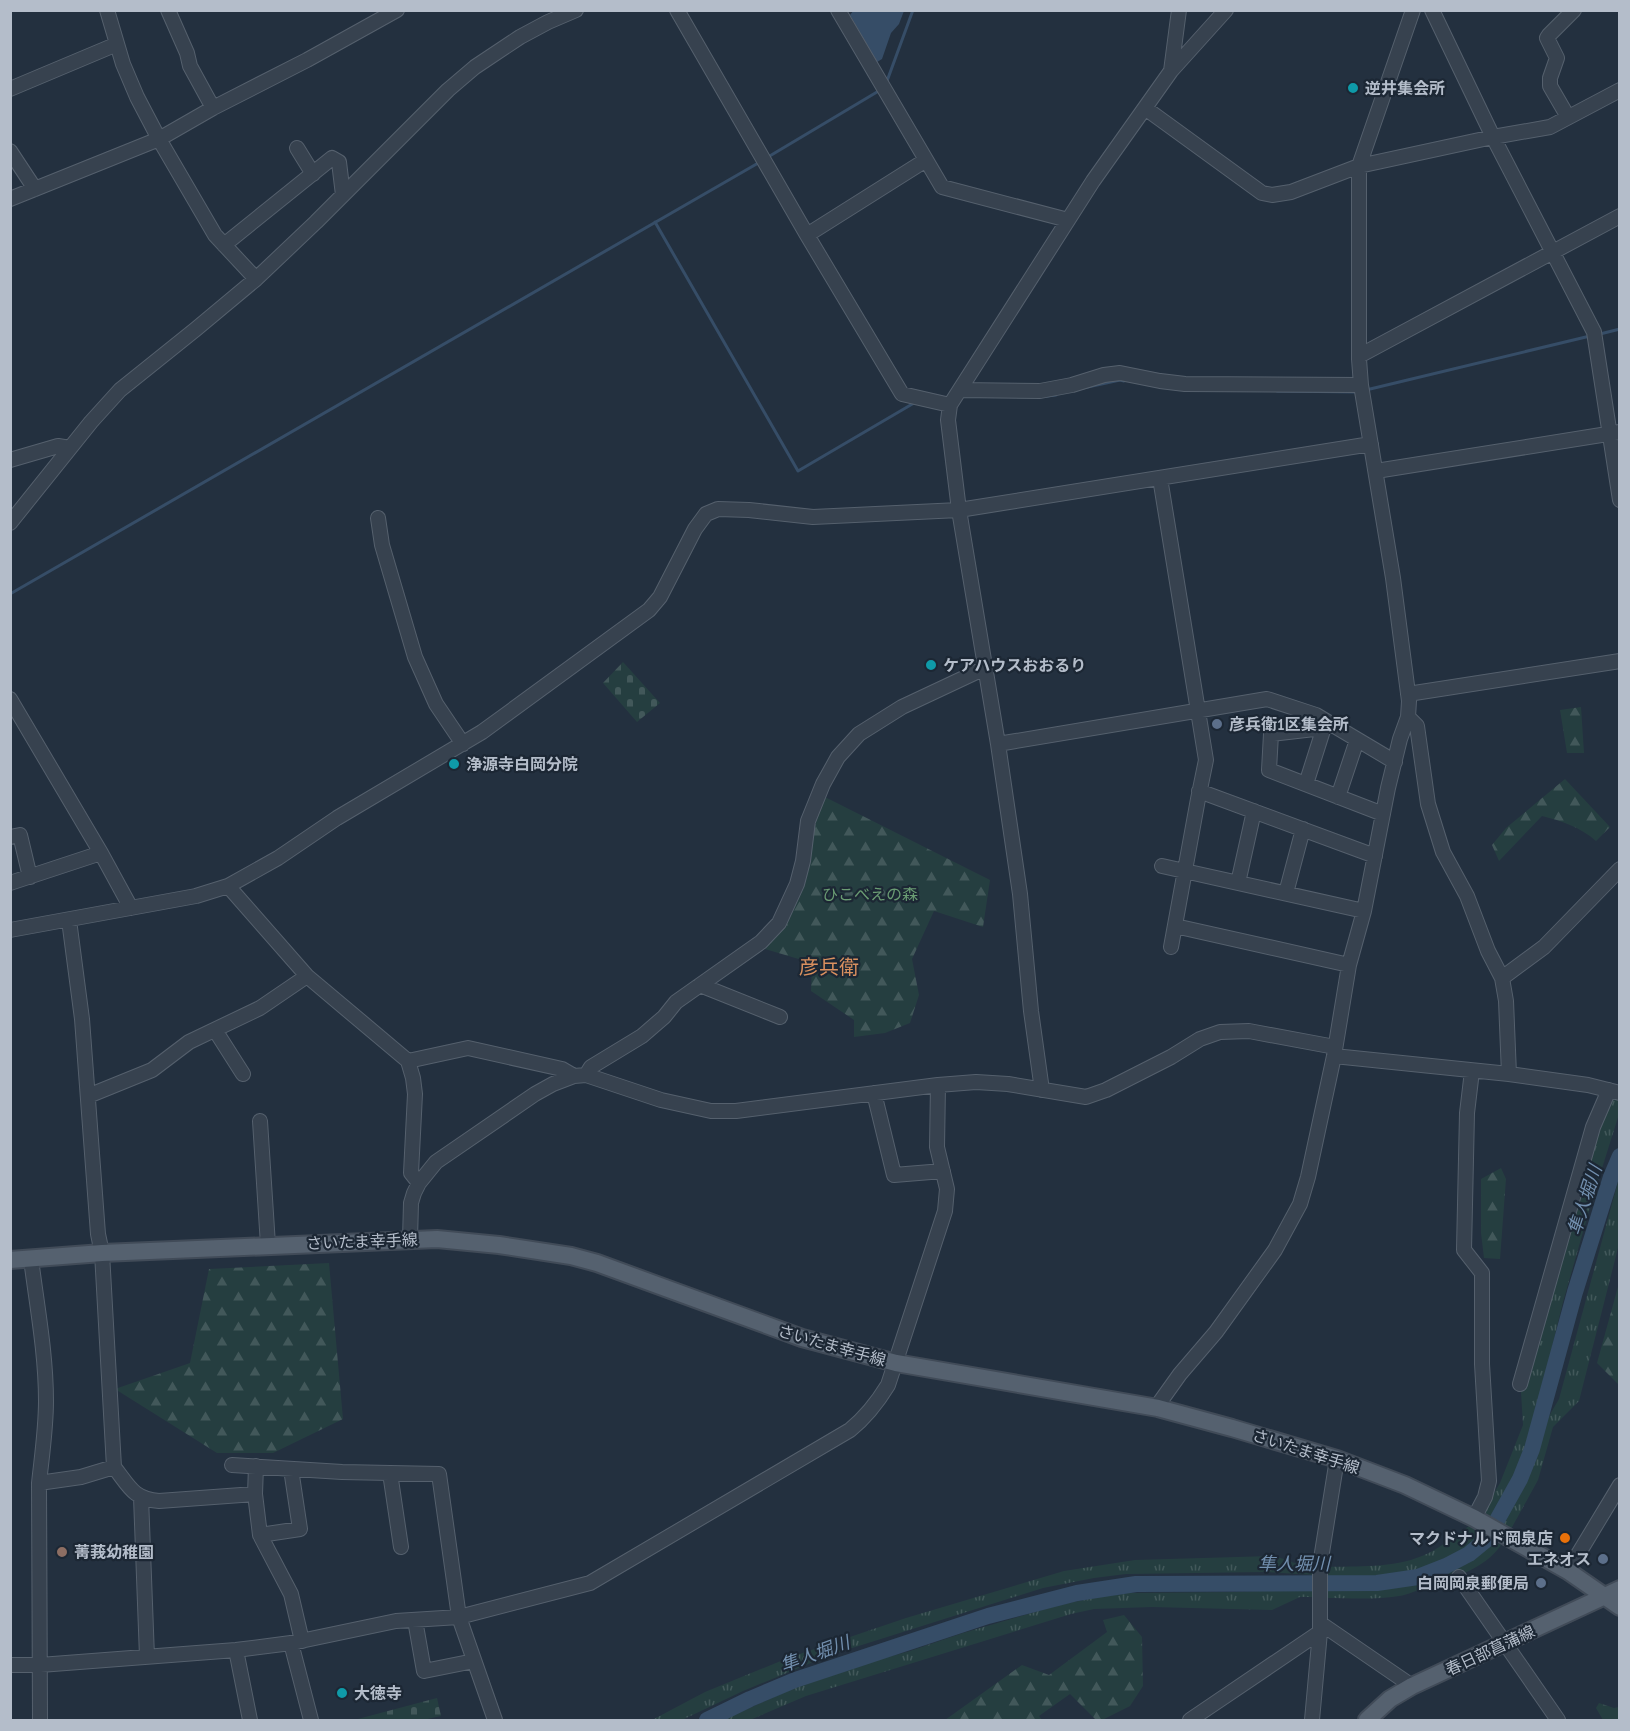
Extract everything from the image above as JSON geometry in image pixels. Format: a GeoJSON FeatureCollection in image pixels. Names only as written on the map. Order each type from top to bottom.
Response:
{"type":"FeatureCollection","features":[{"type":"Feature","properties":{"kind":"main road","name":"さいたま幸手線"},"geometry":{"type":"LineString","coordinates":[[10,1260],[102,1253],[410,1239],[466,1241],[571,1256],[802,1338],[896,1363],[1158,1408],[1337,1459],[1405,1485],[1474,1518],[1568,1571],[1612,1592],[1620,1607]]}},
{"type":"Feature","properties":{"kind":"main road","name":"春日部菖蒲線"},"geometry":{"type":"LineString","coordinates":[[1367,1720],[1390,1699],[1412,1686],[1612,1592]]}},
{"type":"Feature","properties":{"kind":"street"},"geometry":{"type":"LineString","coordinates":[[107,10],[123,64],[136,97],[159,139],[215,235],[255,279]]}},
{"type":"Feature","properties":{"kind":"street"},"geometry":{"type":"LineString","coordinates":[[168,10],[187,53],[190,66],[213,108]]}},
{"type":"Feature","properties":{"kind":"street"},"geometry":{"type":"LineString","coordinates":[[10,199],[159,139],[397,10]]}},
{"type":"Feature","properties":{"kind":"street"},"geometry":{"type":"LineString","coordinates":[[10,523],[120,390],[255,279],[440,98],[476,67],[520,38],[576,10]]}},
{"type":"Feature","properties":{"kind":"street"},"geometry":{"type":"LineString","coordinates":[[677,10],[902,394],[950,405]]}},
{"type":"Feature","properties":{"kind":"street"},"geometry":{"type":"LineString","coordinates":[[838,10],[942,188],[1068,220]]}},
{"type":"Feature","properties":{"kind":"street"},"geometry":{"type":"LineString","coordinates":[[1171,71],[1179,10]]}},
{"type":"Feature","properties":{"kind":"street"},"geometry":{"type":"LineString","coordinates":[[1042,1090],[1030,1011],[1020,894],[998,744],[959,510],[948,420],[950,405],[1068,220],[1145,108],[1171,71],[1226,10]]}},
{"type":"Feature","properties":{"kind":"street"},"geometry":{"type":"LineString","coordinates":[[1158,1408],[1180,1374],[1216,1332],[1275,1250],[1300,1204],[1308,1178],[1349,965],[1364,911],[1383,814],[1407,717],[1409,701],[1394,578],[1361,385],[1359,166],[1413,10]]}},
{"type":"Feature","properties":{"kind":"street"},"geometry":{"type":"LineString","coordinates":[[1432,10],[1494,138],[1594,332],[1614,432],[1620,500]]}},
{"type":"Feature","properties":{"kind":"street"},"geometry":{"type":"LineString","coordinates":[[1568,117],[1550,86],[1550,78],[1557,58],[1548,38],[1574,10]]}},
{"type":"Feature","properties":{"kind":"street"},"geometry":{"type":"LineString","coordinates":[[10,89],[117,44]]}},
{"type":"Feature","properties":{"kind":"street"},"geometry":{"type":"LineString","coordinates":[[1145,108],[1262,193],[1272,195],[1291,192],[1359,166],[1550,127],[1620,90]]}},
{"type":"Feature","properties":{"kind":"street"},"geometry":{"type":"LineString","coordinates":[[297,148],[313,174]]}},
{"type":"Feature","properties":{"kind":"street"},"geometry":{"type":"LineString","coordinates":[[10,151],[35,189]]}},
{"type":"Feature","properties":{"kind":"street"},"geometry":{"type":"LineString","coordinates":[[224,245],[332,158],[339,162],[343,195]]}},
{"type":"Feature","properties":{"kind":"street"},"geometry":{"type":"LineString","coordinates":[[807,235],[926,160]]}},
{"type":"Feature","properties":{"kind":"street"},"geometry":{"type":"LineString","coordinates":[[1359,356],[1620,216]]}},
{"type":"Feature","properties":{"kind":"street"},"geometry":{"type":"LineString","coordinates":[[960,390],[1040,391],[1120,373],[1185,384],[1361,385]]}},
{"type":"Feature","properties":{"kind":"street"},"geometry":{"type":"LineString","coordinates":[[1376,471],[1614,432]]}},
{"type":"Feature","properties":{"kind":"street"},"geometry":{"type":"LineString","coordinates":[[10,930],[196,896],[228,886],[278,858],[337,818],[482,732],[648,610],[660,597],[695,529],[706,514],[718,509],[813,517],[959,510],[1371,444]]}},
{"type":"Feature","properties":{"kind":"street"},"geometry":{"type":"LineString","coordinates":[[10,460],[58,446],[70,448]]}},
{"type":"Feature","properties":{"kind":"street"},"geometry":{"type":"LineString","coordinates":[[1160,477],[1206,760],[1171,947]]}},
{"type":"Feature","properties":{"kind":"street"},"geometry":{"type":"LineString","coordinates":[[378,518],[382,545],[415,657],[436,704],[463,744]]}},
{"type":"Feature","properties":{"kind":"street"},"geometry":{"type":"LineString","coordinates":[[1408,694],[1620,661]]}},
{"type":"Feature","properties":{"kind":"street"},"geometry":{"type":"LineString","coordinates":[[410,1239],[411,1203],[414,1193],[436,1162],[553,1084],[580,1076],[642,1036],[664,1017],[676,1002],[762,942],[779,923],[797,884],[803,861],[808,821],[823,784],[838,757],[859,734],[902,707],[985,668]]}},
{"type":"Feature","properties":{"kind":"street"},"geometry":{"type":"LineString","coordinates":[[10,699],[131,908]]}},
{"type":"Feature","properties":{"kind":"street"},"geometry":{"type":"LineString","coordinates":[[998,744],[1267,699],[1316,715],[1324,724],[1395,762]]}},
{"type":"Feature","properties":{"kind":"street"},"geometry":{"type":"LineString","coordinates":[[1407,717],[1417,726],[1428,804],[1443,852],[1467,896],[1488,951],[1502,978],[1506,1000],[1509,1074]]}},
{"type":"Feature","properties":{"kind":"street"},"geometry":{"type":"LineString","coordinates":[[1306,784],[1324,724]]}},
{"type":"Feature","properties":{"kind":"street"},"geometry":{"type":"LineString","coordinates":[[1324,724],[1271,734],[1269,770],[1383,814]]}},
{"type":"Feature","properties":{"kind":"street"},"geometry":{"type":"LineString","coordinates":[[1338,797],[1357,740]]}},
{"type":"Feature","properties":{"kind":"street"},"geometry":{"type":"LineString","coordinates":[[1199,791],[1375,856]]}},
{"type":"Feature","properties":{"kind":"street"},"geometry":{"type":"LineString","coordinates":[[1238,883],[1254,811]]}},
{"type":"Feature","properties":{"kind":"street"},"geometry":{"type":"LineString","coordinates":[[1286,893],[1303,829]]}},
{"type":"Feature","properties":{"kind":"street"},"geometry":{"type":"LineString","coordinates":[[10,837],[20,835],[30,877]]}},
{"type":"Feature","properties":{"kind":"street"},"geometry":{"type":"LineString","coordinates":[[11,881],[30,877],[101,853]]}},
{"type":"Feature","properties":{"kind":"street"},"geometry":{"type":"LineString","coordinates":[[1162,866],[1364,911]]}},
{"type":"Feature","properties":{"kind":"street"},"geometry":{"type":"LineString","coordinates":[[1502,978],[1544,947],[1620,869]]}},
{"type":"Feature","properties":{"kind":"street"},"geometry":{"type":"LineString","coordinates":[[228,886],[307,975],[408,1061],[416,1094],[411,1173],[419,1183]]}},
{"type":"Feature","properties":{"kind":"street"},"geometry":{"type":"LineString","coordinates":[[69,920],[82,1019],[98,1234],[102,1253],[114,1467],[136,1495],[147,1500],[255,1494]]}},
{"type":"Feature","properties":{"kind":"street"},"geometry":{"type":"LineString","coordinates":[[1175,926],[1349,965]]}},
{"type":"Feature","properties":{"kind":"street"},"geometry":{"type":"LineString","coordinates":[[88,1096],[152,1070],[189,1042],[260,1008],[307,975]]}},
{"type":"Feature","properties":{"kind":"street"},"geometry":{"type":"LineString","coordinates":[[700,985],[780,1017]]}},
{"type":"Feature","properties":{"kind":"street"},"geometry":{"type":"LineString","coordinates":[[215,1030],[243,1074]]}},
{"type":"Feature","properties":{"kind":"street"},"geometry":{"type":"LineString","coordinates":[[408,1061],[468,1048],[562,1069],[661,1100],[711,1111],[736,1111],[938,1085],[987,1083],[1008,1084],[1086,1097],[1106,1090],[1171,1057],[1200,1039],[1220,1032],[1249,1030],[1334,1051],[1472,1071],[1509,1074],[1614,1091],[1593,1127],[1520,1384]]}},
{"type":"Feature","properties":{"kind":"street"},"geometry":{"type":"LineString","coordinates":[[1472,1071],[1467,1113],[1464,1250],[1482,1273],[1482,1364],[1489,1481],[1485,1497],[1474,1518]]}},
{"type":"Feature","properties":{"kind":"street"},"geometry":{"type":"LineString","coordinates":[[10,1665],[40,1665],[237,1650],[296,1642],[396,1621],[459,1617],[590,1583],[850,1431],[867,1416],[888,1385],[945,1211],[947,1189],[937,1147],[938,1085]]}},
{"type":"Feature","properties":{"kind":"street"},"geometry":{"type":"LineString","coordinates":[[874,1093],[894,1174],[943,1171]]}},
{"type":"Feature","properties":{"kind":"street"},"geometry":{"type":"LineString","coordinates":[[260,1121],[268,1245]]}},
{"type":"Feature","properties":{"kind":"street"},"geometry":{"type":"LineString","coordinates":[[31,1259],[46,1396],[46,1431],[39,1483],[40,1720]]}},
{"type":"Feature","properties":{"kind":"street"},"geometry":{"type":"LineString","coordinates":[[1312,1720],[1320,1627],[1320,1565],[1337,1459]]}},
{"type":"Feature","properties":{"kind":"street"},"geometry":{"type":"LineString","coordinates":[[232,1465],[439,1474],[459,1617],[495,1720]]}},
{"type":"Feature","properties":{"kind":"street"},"geometry":{"type":"LineString","coordinates":[[256,1466],[255,1494],[260,1535],[291,1594],[296,1642],[311,1720]]}},
{"type":"Feature","properties":{"kind":"street"},"geometry":{"type":"LineString","coordinates":[[39,1483],[81,1477],[114,1467]]}},
{"type":"Feature","properties":{"kind":"street"},"geometry":{"type":"LineString","coordinates":[[260,1535],[300,1529],[291,1468]]}},
{"type":"Feature","properties":{"kind":"street"},"geometry":{"type":"LineString","coordinates":[[390,1473],[401,1548]]}},
{"type":"Feature","properties":{"kind":"street"},"geometry":{"type":"LineString","coordinates":[[1568,1571],[1620,1485]]}},
{"type":"Feature","properties":{"kind":"street"},"geometry":{"type":"LineString","coordinates":[[141,1497],[147,1657]]}},
{"type":"Feature","properties":{"kind":"street"},"geometry":{"type":"LineString","coordinates":[[1459,1577],[1558,1720]]}},
{"type":"Feature","properties":{"kind":"street"},"geometry":{"type":"LineString","coordinates":[[415,1620],[424,1671],[474,1661]]}},
{"type":"Feature","properties":{"kind":"street"},"geometry":{"type":"LineString","coordinates":[[1320,1627],[1412,1686]]}},
{"type":"Feature","properties":{"kind":"street"},"geometry":{"type":"LineString","coordinates":[[1190,1720],[1320,1627]]}},
{"type":"Feature","properties":{"kind":"street"},"geometry":{"type":"LineString","coordinates":[[237,1650],[250,1720]]}},
{"type":"Feature","properties":{"kind":"green space"},"geometry":{"type":"Polygon","coordinates":[[[623,662],[660,703],[637,722],[603,683],[623,662]]]}},
{"type":"Feature","properties":{"kind":"green space"},"geometry":{"type":"Polygon","coordinates":[[[1581,707],[1584,753],[1567,753],[1560,710],[1581,707]]]}},
{"type":"Feature","properties":{"kind":"green space"},"geometry":{"type":"Polygon","coordinates":[[[1565,779],[1610,827],[1596,841],[1570,825],[1542,816],[1499,861],[1492,845],[1506,828],[1565,779]]]}},
{"type":"Feature","properties":{"kind":"green space","name":"ひこべえの森"},"geometry":{"type":"Polygon","coordinates":[[[823,796],[990,880],[983,927],[934,911],[912,959],[919,995],[910,1023],[885,1033],[854,1037],[854,1020],[811,991],[812,963],[765,949],[780,928],[805,881],[810,844],[823,796]]]}},
{"type":"Feature","properties":{"kind":"green space"},"geometry":{"type":"Polygon","coordinates":[[[1611,1098],[1619,1100],[1619,1114],[1563,1302],[1530,1436],[1517,1470],[1491,1518],[1483,1512],[1500,1483],[1523,1425],[1521,1392],[1582,1173],[1611,1098]]]}},
{"type":"Feature","properties":{"kind":"green space"},"geometry":{"type":"Polygon","coordinates":[[[1501,1168],[1506,1179],[1500,1259],[1484,1258],[1481,1233],[1481,1179],[1501,1168]]]}},
{"type":"Feature","properties":{"kind":"green space"},"geometry":{"type":"Polygon","coordinates":[[[1619,1178],[1619,1244],[1579,1401],[1553,1427],[1538,1480],[1511,1529],[1501,1524],[1524,1487],[1540,1447],[1545,1423],[1559,1399],[1619,1178]]]}},
{"type":"Feature","properties":{"kind":"green space"},"geometry":{"type":"Polygon","coordinates":[[[329,1263],[343,1419],[273,1453],[217,1453],[115,1389],[190,1363],[209,1269],[329,1263]]]}},
{"type":"Feature","properties":{"kind":"green space"},"geometry":{"type":"Polygon","coordinates":[[[1619,1283],[1620,1385],[1597,1363],[1619,1283]]]}},
{"type":"Feature","properties":{"kind":"green space"},"geometry":{"type":"Polygon","coordinates":[[[1469,1526],[1482,1535],[1476,1541],[1453,1557],[1418,1572],[1398,1577],[1362,1579],[1325,1576],[1326,1567],[1387,1564],[1411,1560],[1440,1546],[1469,1526]]]}},
{"type":"Feature","properties":{"kind":"green space"},"geometry":{"type":"Polygon","coordinates":[[[1492,1540],[1501,1545],[1477,1566],[1409,1594],[1381,1598],[1325,1598],[1324,1589],[1395,1584],[1429,1576],[1467,1560],[1492,1540]]]}},
{"type":"Feature","properties":{"kind":"green space"},"geometry":{"type":"Polygon","coordinates":[[[1275,1556],[1303,1566],[1315,1567],[1315,1575],[1267,1572],[1126,1574],[1043,1588],[830,1655],[743,1691],[682,1720],[652,1720],[705,1692],[788,1658],[906,1618],[1064,1571],[1135,1560],[1275,1556]]]}},
{"type":"Feature","properties":{"kind":"green space"},"geometry":{"type":"Polygon","coordinates":[[[1315,1589],[1314,1597],[1300,1597],[1272,1610],[1152,1607],[1094,1609],[1071,1614],[806,1696],[750,1720],[723,1720],[801,1685],[1059,1605],[1127,1593],[1315,1589]]]}},
{"type":"Feature","properties":{"kind":"green space"},"geometry":{"type":"Polygon","coordinates":[[[1124,1615],[1142,1637],[1143,1686],[1130,1706],[1102,1720],[1096,1720],[1070,1694],[1039,1716],[1042,1720],[945,1720],[1022,1665],[1049,1675],[1107,1632],[1103,1620],[1124,1615]]]}},
{"type":"Feature","properties":{"kind":"green space"},"geometry":{"type":"Polygon","coordinates":[[[437,1698],[441,1716],[423,1720],[354,1720],[437,1698]]]}},
{"type":"Feature","properties":{"kind":"green space"},"geometry":{"type":"Polygon","coordinates":[[[1599,1703],[1614,1708],[1619,1707],[1619,1720],[1603,1720],[1596,1708],[1599,1703]]]}},
{"type":"Feature","properties":{"kind":"water"},"geometry":{"type":"Polygon","coordinates":[[[854,10],[904,11],[899,24],[891,33],[882,59],[877,62],[850,15],[854,10]]]}},
{"type":"Feature","properties":{"kind":"waterway"},"geometry":{"type":"LineString","coordinates":[[887,81],[913,10]]}},
{"type":"Feature","properties":{"kind":"waterway"},"geometry":{"type":"LineString","coordinates":[[768,157],[877,92]]}},
{"type":"Feature","properties":{"kind":"waterway"},"geometry":{"type":"LineString","coordinates":[[10,594],[760,162]]}},
{"type":"Feature","properties":{"kind":"waterway"},"geometry":{"type":"LineString","coordinates":[[655,222],[798,471],[914,403]]}},
{"type":"Feature","properties":{"kind":"waterway"},"geometry":{"type":"LineString","coordinates":[[1600,334],[1620,329]]}},
{"type":"Feature","properties":{"kind":"waterway"},"geometry":{"type":"LineString","coordinates":[[1366,390],[1590,336]]}},
{"type":"Feature","properties":{"kind":"waterway"},"geometry":{"type":"LineString","coordinates":[[1083,388],[1124,381]]}},
{"type":"Feature","properties":{"kind":"waterway"},"geometry":{"type":"LineString","coordinates":[[1277,391],[1357,392]]}},
{"type":"Feature","properties":{"kind":"waterway"},"geometry":{"type":"LineString","coordinates":[[1039,397],[1056,395]]}},
{"type":"Feature","properties":{"kind":"waterway","name":"隼人堀川"},"geometry":{"type":"LineString","coordinates":[[707,1720],[795,1680],[988,1616],[1077,1593],[1136,1584],[1377,1583],[1418,1577],[1469,1554],[1486,1540],[1520,1479],[1532,1449],[1575,1292],[1611,1177],[1620,1156]]}},
{"type":"Feature","properties":{"kind":"place","name":"逆井集会所"},"geometry":{"type":"Point","coordinates":[1353,88]}},
{"type":"Feature","properties":{"kind":"place","name":"ケアハウスおおるり"},"geometry":{"type":"Point","coordinates":[931,665]}},
{"type":"Feature","properties":{"kind":"place","name":"彦兵衛1区集会所"},"geometry":{"type":"Point","coordinates":[1217,724]}},
{"type":"Feature","properties":{"kind":"place","name":"浄源寺白岡分院"},"geometry":{"type":"Point","coordinates":[454,764]}},
{"type":"Feature","properties":{"kind":"place","name":"マクドナルド岡泉店"},"geometry":{"type":"Point","coordinates":[1565,1538]}},
{"type":"Feature","properties":{"kind":"place","name":"菁莪幼稚園"},"geometry":{"type":"Point","coordinates":[62,1552]}},
{"type":"Feature","properties":{"kind":"place","name":"エネオス"},"geometry":{"type":"Point","coordinates":[1603,1559]}},
{"type":"Feature","properties":{"kind":"place","name":"白岡岡泉郵便局"},"geometry":{"type":"Point","coordinates":[1541,1583]}},
{"type":"Feature","properties":{"kind":"place","name":"大徳寺"},"geometry":{"type":"Point","coordinates":[342,1693]}},
{"type":"Feature","properties":{"kind":"district","name":"彦兵衛"},"geometry":{"type":"Point","coordinates":[829,967]}}]}
